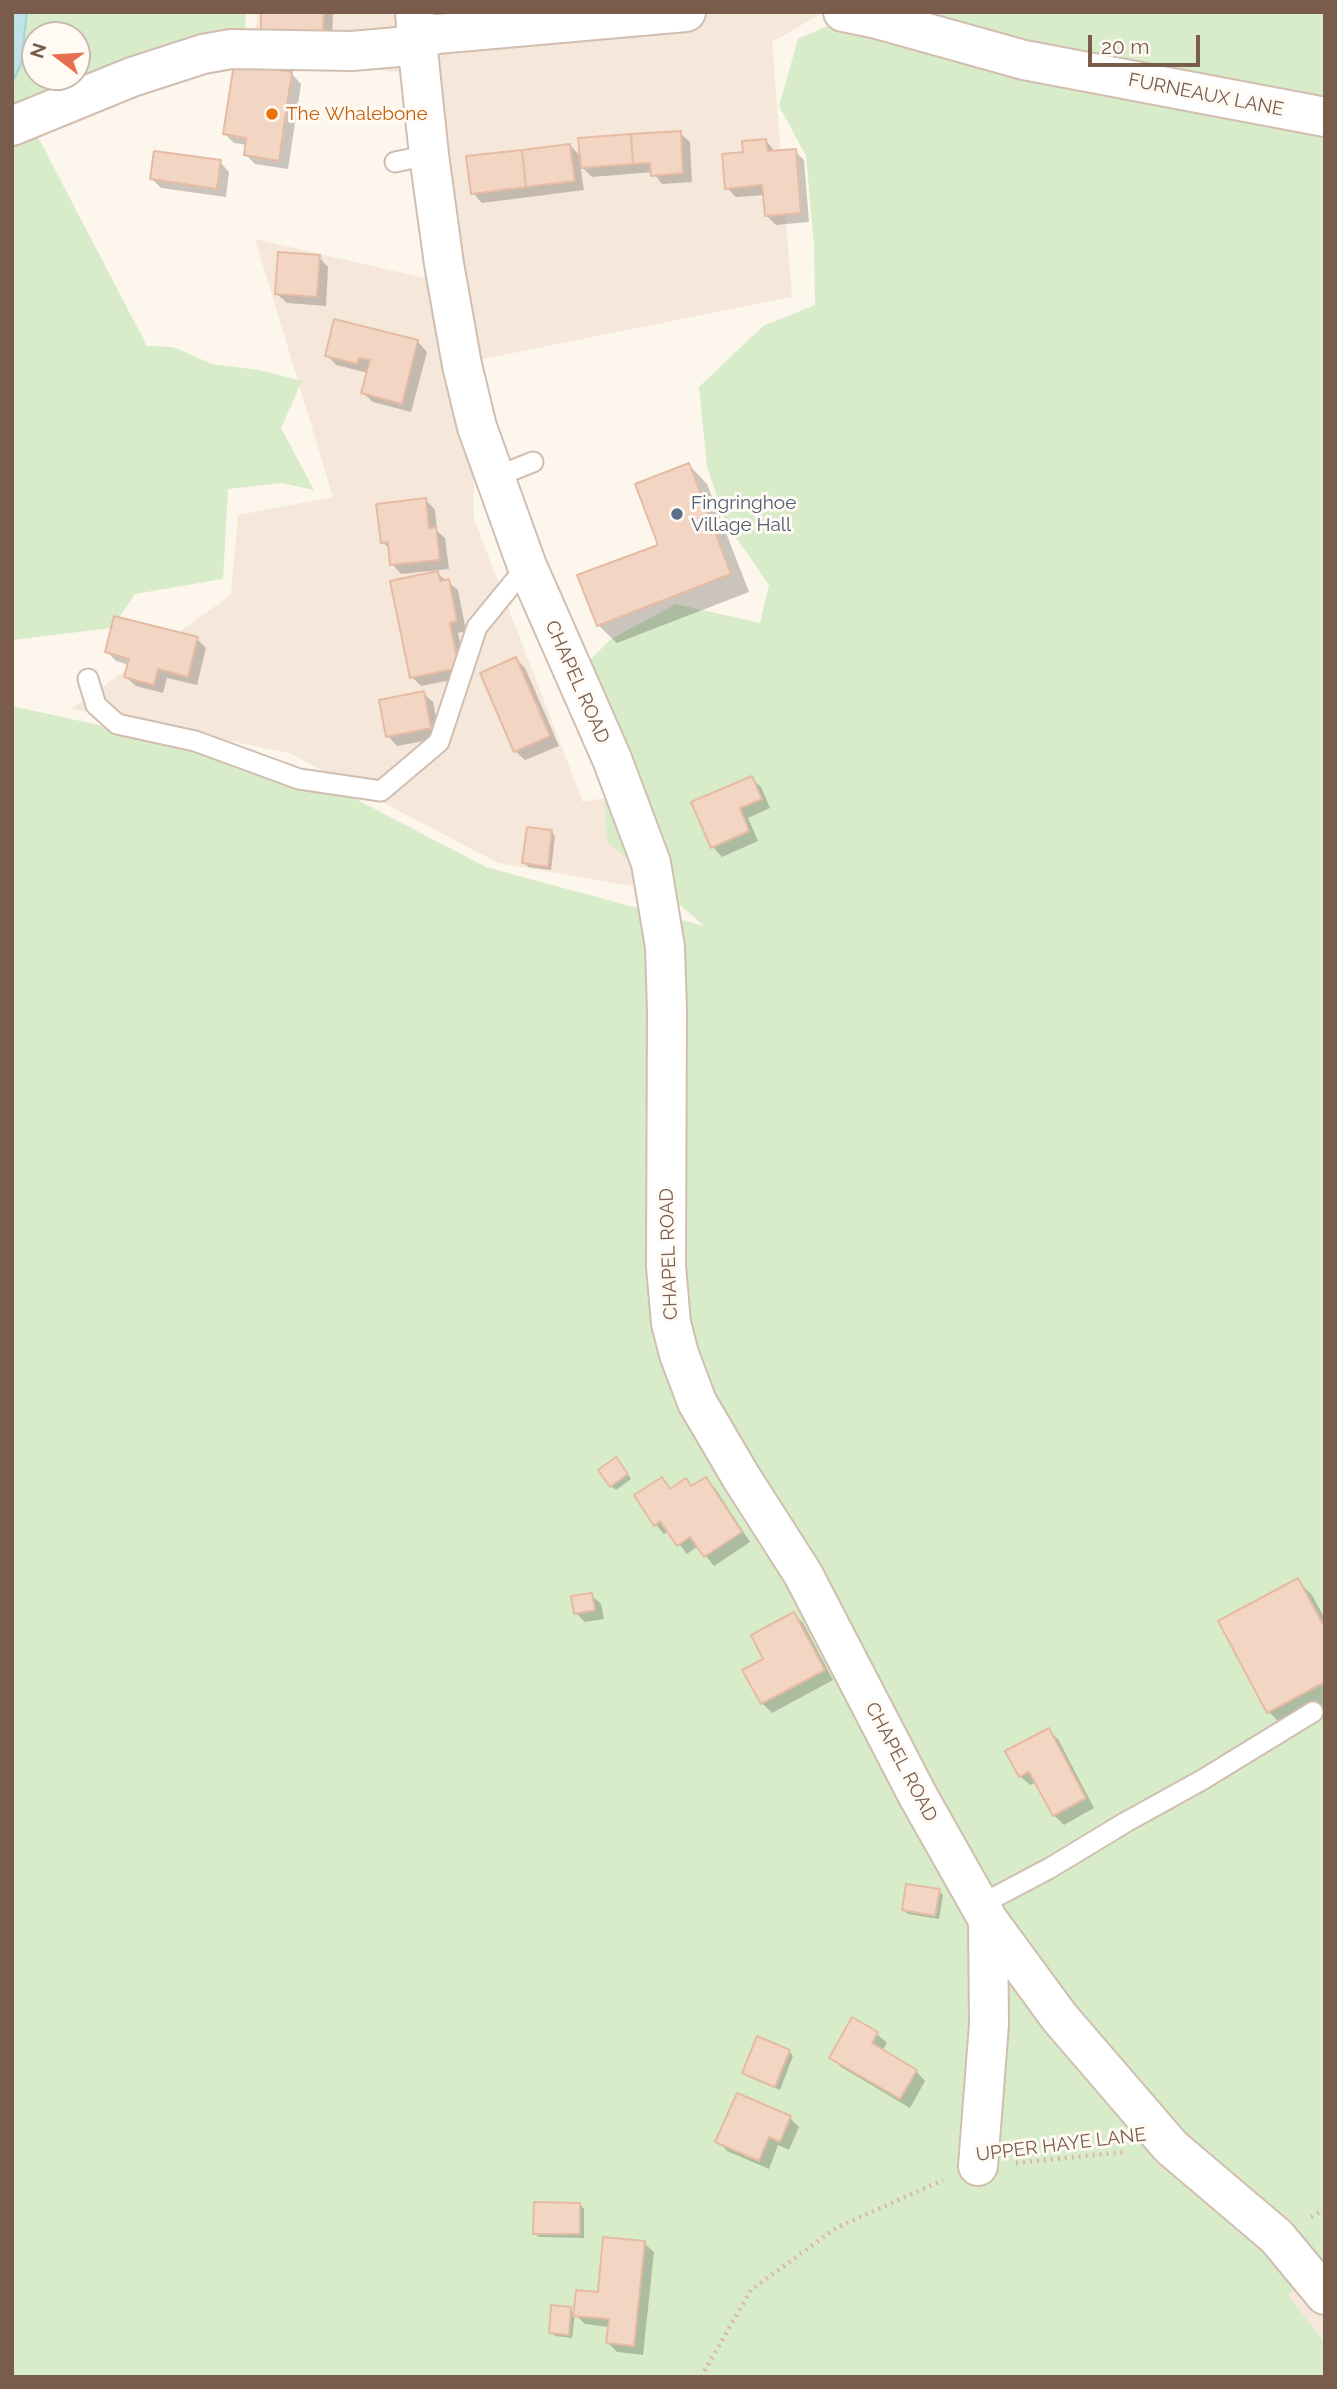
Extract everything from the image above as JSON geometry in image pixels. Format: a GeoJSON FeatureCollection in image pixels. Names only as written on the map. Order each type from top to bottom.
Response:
{"type":"FeatureCollection","features":[{"type":"Feature","properties":{"kind":"street"},"geometry":{"type":"LineString","coordinates":[[12,126],[132,77],[203,54],[232,48],[352,51],[398,47],[416,27],[437,34],[686,12]]}},
{"type":"Feature","properties":{"kind":"street","name":"FURNEAUX LANE"},"geometry":{"type":"LineString","coordinates":[[843,12],[1024,60],[1325,117]]}},
{"type":"Feature","properties":{"kind":"street","name":"CHAPEL ROAD"},"geometry":{"type":"LineString","coordinates":[[416,27],[412,158],[444,264],[462,365],[477,427],[527,566],[634,814],[651,863],[665,947],[666,1266],[671,1323],[697,1402],[741,1478],[803,1574],[918,1796],[984,1912],[1060,2018],[1171,2147],[1277,2237],[1325,2295]]}},
{"type":"Feature","properties":{"kind":"street"},"geometry":{"type":"LineString","coordinates":[[978,2166],[989,2024],[984,1912]]}},
{"type":"Feature","properties":{"kind":"lane"},"geometry":{"type":"LineString","coordinates":[[495,477],[533,462]]}},
{"type":"Feature","properties":{"kind":"lane"},"geometry":{"type":"LineString","coordinates":[[88,679],[96,705],[117,724],[195,741],[299,779],[381,792],[439,742],[477,627],[527,566]]}},
{"type":"Feature","properties":{"kind":"lane"},"geometry":{"type":"LineString","coordinates":[[984,1912],[1050,1868],[1313,1712]]}},
{"type":"Feature","properties":{"kind":"path","name":"UPPER HAYE LANE"},"geometry":{"type":"LineString","coordinates":[[701,2377],[751,2290],[836,2228],[921,2188],[978,2166],[1171,2147]]}},
{"type":"Feature","properties":{"kind":"shaded area"},"geometry":{"type":"Polygon","coordinates":[[[258,12],[824,12],[772,42],[792,297],[473,361],[474,519],[583,802],[821,758],[847,923],[498,863],[289,753],[71,709],[231,595],[238,515],[333,497],[255,239],[455,285],[428,75],[251,58],[258,12]]]}},
{"type":"Feature","properties":{"kind":"shaded area"},"geometry":{"type":"Polygon","coordinates":[[[1325,2260],[1325,2343],[1287,2295],[1325,2260]]]}},
{"type":"Feature","properties":{"kind":"green space"},"geometry":{"type":"Polygon","coordinates":[[[27,12],[246,12],[245,29],[208,33],[177,41],[91,74],[91,21],[26,21],[27,12]]]}},
{"type":"Feature","properties":{"kind":"green space"},"geometry":{"type":"Polygon","coordinates":[[[859,12],[1325,12],[1325,2260],[1288,2295],[1325,2343],[1325,2377],[12,2377],[12,706],[298,769],[486,867],[704,926],[607,841],[600,704],[583,667],[611,639],[676,604],[760,623],[769,585],[726,523],[707,467],[699,387],[763,326],[815,305],[814,245],[806,156],[779,106],[798,39],[859,12]]]}},
{"type":"Feature","properties":{"kind":"green space"},"geometry":{"type":"Polygon","coordinates":[[[21,64],[21,91],[48,91],[12,105],[12,83],[21,64]]]}},
{"type":"Feature","properties":{"kind":"green space"},"geometry":{"type":"Polygon","coordinates":[[[38,137],[147,346],[173,347],[212,364],[259,370],[302,381],[281,428],[314,490],[282,483],[228,489],[223,579],[135,594],[112,628],[12,640],[12,142],[38,137]]]}},
{"type":"Feature","properties":{"kind":"water"},"geometry":{"type":"Polygon","coordinates":[[[12,12],[27,12],[26,21],[21,21],[21,64],[12,83],[12,12]]]}},
{"type":"Feature","properties":{"kind":"building"},"geometry":{"type":"Polygon","coordinates":[[[261,12],[324,12],[323,33],[261,30],[261,12]]]}},
{"type":"Feature","properties":{"kind":"building"},"geometry":{"type":"Polygon","coordinates":[[[234,64],[292,72],[279,161],[244,155],[246,138],[223,134],[234,64]]]}},
{"type":"Feature","properties":{"kind":"building"},"geometry":{"type":"Polygon","coordinates":[[[681,131],[683,173],[651,176],[650,163],[633,164],[631,134],[681,131]]]}},
{"type":"Feature","properties":{"kind":"building"},"geometry":{"type":"Polygon","coordinates":[[[631,134],[633,164],[581,168],[578,138],[631,134]]]}},
{"type":"Feature","properties":{"kind":"building"},"geometry":{"type":"Polygon","coordinates":[[[766,139],[768,151],[796,149],[801,213],[765,216],[762,185],[725,189],[722,154],[743,152],[742,141],[766,139]]]}},
{"type":"Feature","properties":{"kind":"building"},"geometry":{"type":"Polygon","coordinates":[[[570,144],[575,181],[526,187],[522,150],[570,144]]]}},
{"type":"Feature","properties":{"kind":"building"},"geometry":{"type":"Polygon","coordinates":[[[522,150],[526,187],[471,194],[466,156],[522,150]]]}},
{"type":"Feature","properties":{"kind":"building"},"geometry":{"type":"Polygon","coordinates":[[[154,151],[221,160],[217,189],[150,179],[154,151]]]}},
{"type":"Feature","properties":{"kind":"building"},"geometry":{"type":"Polygon","coordinates":[[[278,252],[320,255],[317,297],[275,294],[278,252]]]}},
{"type":"Feature","properties":{"kind":"building"},"geometry":{"type":"Polygon","coordinates":[[[334,319],[418,340],[402,404],[361,393],[370,360],[359,358],[357,364],[325,356],[334,319]]]}},
{"type":"Feature","properties":{"kind":"building","name":"Fingringhoe Village Hall"},"geometry":{"type":"Polygon","coordinates":[[[689,463],[731,574],[597,626],[577,575],[658,545],[635,484],[689,463]]]}},
{"type":"Feature","properties":{"kind":"building"},"geometry":{"type":"Polygon","coordinates":[[[426,498],[429,528],[436,527],[440,560],[390,565],[388,542],[381,543],[376,504],[426,498]]]}},
{"type":"Feature","properties":{"kind":"building"},"geometry":{"type":"Polygon","coordinates":[[[438,571],[440,581],[449,579],[457,621],[450,623],[459,668],[410,678],[390,581],[438,571]]]}},
{"type":"Feature","properties":{"kind":"building"},"geometry":{"type":"Polygon","coordinates":[[[114,616],[198,637],[188,677],[158,669],[154,685],[124,677],[129,659],[105,652],[114,616]]]}},
{"type":"Feature","properties":{"kind":"building"},"geometry":{"type":"Polygon","coordinates":[[[516,657],[550,736],[514,752],[480,673],[516,657]]]}},
{"type":"Feature","properties":{"kind":"building"},"geometry":{"type":"Polygon","coordinates":[[[424,691],[431,728],[386,737],[379,700],[424,691]]]}},
{"type":"Feature","properties":{"kind":"building"},"geometry":{"type":"Polygon","coordinates":[[[752,776],[762,799],[740,808],[749,831],[711,848],[691,802],[752,776]]]}},
{"type":"Feature","properties":{"kind":"building"},"geometry":{"type":"Polygon","coordinates":[[[527,827],[552,830],[548,867],[522,863],[527,827]]]}},
{"type":"Feature","properties":{"kind":"building"},"geometry":{"type":"Polygon","coordinates":[[[616,1457],[628,1474],[610,1487],[598,1470],[616,1457]]]}},
{"type":"Feature","properties":{"kind":"building"},"geometry":{"type":"Polygon","coordinates":[[[662,1477],[670,1489],[686,1478],[691,1486],[706,1477],[742,1532],[704,1557],[690,1537],[677,1546],[660,1521],[654,1526],[634,1495],[662,1477]]]}},
{"type":"Feature","properties":{"kind":"building"},"geometry":{"type":"Polygon","coordinates":[[[1298,1578],[1325,1628],[1325,1682],[1267,1713],[1218,1621],[1298,1578]]]}},
{"type":"Feature","properties":{"kind":"building"},"geometry":{"type":"Polygon","coordinates":[[[592,1593],[595,1610],[574,1614],[571,1596],[592,1593]]]}},
{"type":"Feature","properties":{"kind":"building"},"geometry":{"type":"Polygon","coordinates":[[[794,1612],[825,1670],[761,1704],[742,1670],[763,1659],[751,1635],[794,1612]]]}},
{"type":"Feature","properties":{"kind":"building"},"geometry":{"type":"Polygon","coordinates":[[[1049,1728],[1086,1798],[1053,1816],[1029,1772],[1019,1777],[1005,1751],[1049,1728]]]}},
{"type":"Feature","properties":{"kind":"building"},"geometry":{"type":"Polygon","coordinates":[[[906,1884],[940,1889],[935,1916],[902,1910],[906,1884]]]}},
{"type":"Feature","properties":{"kind":"building"},"geometry":{"type":"Polygon","coordinates":[[[852,2017],[878,2032],[872,2043],[917,2070],[900,2099],[829,2058],[852,2017]]]}},
{"type":"Feature","properties":{"kind":"building"},"geometry":{"type":"Polygon","coordinates":[[[757,2036],[790,2050],[775,2087],[742,2073],[757,2036]]]}},
{"type":"Feature","properties":{"kind":"building"},"geometry":{"type":"Polygon","coordinates":[[[737,2093],[791,2116],[780,2142],[769,2137],[759,2161],[715,2142],[737,2093]]]}},
{"type":"Feature","properties":{"kind":"building"},"geometry":{"type":"Polygon","coordinates":[[[534,2202],[580,2203],[580,2234],[533,2234],[534,2202]]]}},
{"type":"Feature","properties":{"kind":"building"},"geometry":{"type":"Polygon","coordinates":[[[603,2237],[645,2241],[634,2346],[606,2343],[609,2319],[573,2316],[576,2290],[598,2292],[603,2237]]]}},
{"type":"Feature","properties":{"kind":"building"},"geometry":{"type":"Polygon","coordinates":[[[551,2305],[571,2307],[569,2335],[549,2333],[551,2305]]]}},
{"type":"Feature","properties":{"kind":"place","name":"The Whalebone"},"geometry":{"type":"Point","coordinates":[272,114]}},
{"type":"Feature","properties":{"kind":"place","name":"Fingringhoe Village Hall"},"geometry":{"type":"Point","coordinates":[677,514]}}]}
